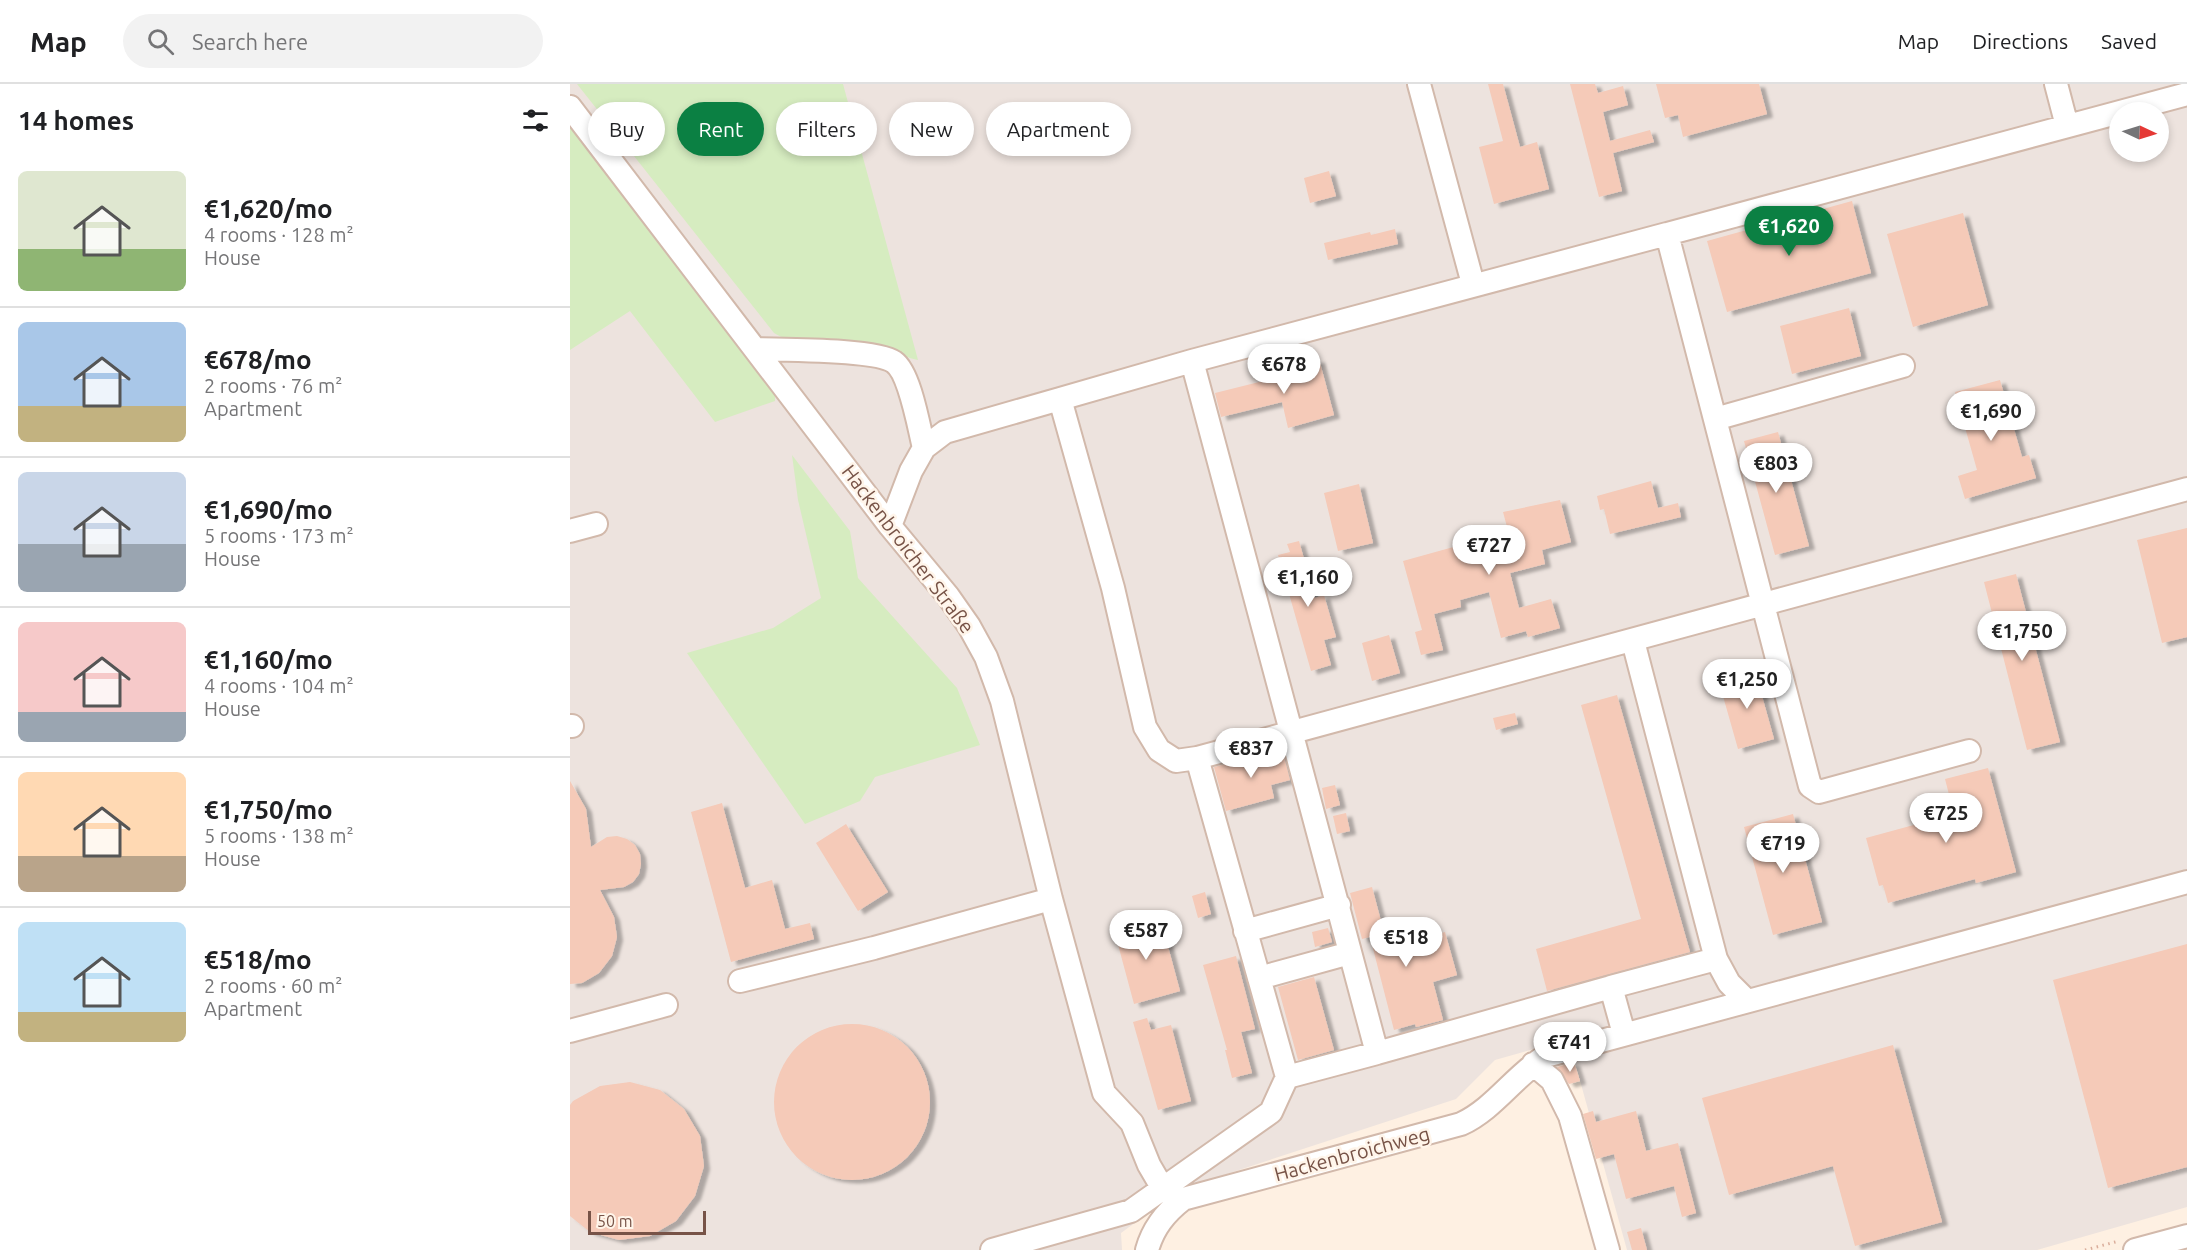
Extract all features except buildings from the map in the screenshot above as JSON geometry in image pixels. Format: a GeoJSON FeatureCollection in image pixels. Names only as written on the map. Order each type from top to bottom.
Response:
{"type":"FeatureCollection","features":[{"type":"Feature","properties":{"kind":"street"},"geometry":{"type":"LineString","coordinates":[[1419,84],[1473,284]]}},
{"type":"Feature","properties":{"kind":"street"},"geometry":{"type":"LineString","coordinates":[[2056,84],[2067,126]]}},
{"type":"Feature","properties":{"kind":"street"},"geometry":{"type":"LineString","coordinates":[[890,525],[911,471],[924,448],[945,432],[1473,284],[2187,94]]}},
{"type":"Feature","properties":{"kind":"street","name":"Hackenbroicher Straße"},"geometry":{"type":"LineString","coordinates":[[570,107],[890,525],[948,596],[969,626],[986,657],[1002,701],[1051,899],[1104,1092],[1132,1122],[1149,1165],[1163,1189]]}},
{"type":"Feature","properties":{"kind":"street"},"geometry":{"type":"LineString","coordinates":[[1666,234],[1810,786],[1819,792],[1969,751]]}},
{"type":"Feature","properties":{"kind":"street"},"geometry":{"type":"LineString","coordinates":[[756,349],[874,354],[895,362],[908,382],[924,448]]}},
{"type":"Feature","properties":{"kind":"street"},"geometry":{"type":"LineString","coordinates":[[1192,361],[1377,1053]]}},
{"type":"Feature","properties":{"kind":"street"},"geometry":{"type":"LineString","coordinates":[[1715,419],[1903,366]]}},
{"type":"Feature","properties":{"kind":"street"},"geometry":{"type":"LineString","coordinates":[[1060,399],[1113,588],[1145,727],[1159,750],[1176,761],[1197,758],[2187,489]]}},
{"type":"Feature","properties":{"kind":"street"},"geometry":{"type":"LineString","coordinates":[[570,531],[596,524]]}},
{"type":"Feature","properties":{"kind":"street"},"geometry":{"type":"LineString","coordinates":[[1633,640],[1716,959],[1729,983],[1748,1001]]}},
{"type":"Feature","properties":{"kind":"street"},"geometry":{"type":"LineString","coordinates":[[992,1250],[1131,1211],[1271,1112],[1287,1077],[1197,758]]}},
{"type":"Feature","properties":{"kind":"street","name":"Hackenbroichweg"},"geometry":{"type":"LineString","coordinates":[[1146,1250],[1158,1223],[1167,1211],[1183,1199],[1461,1124],[1474,1118],[1533,1064],[1546,1056],[2187,882]]}},
{"type":"Feature","properties":{"kind":"street"},"geometry":{"type":"LineString","coordinates":[[740,981],[874,948],[1051,899]]}},
{"type":"Feature","properties":{"kind":"street"},"geometry":{"type":"LineString","coordinates":[[1245,931],[1339,905]]}},
{"type":"Feature","properties":{"kind":"street"},"geometry":{"type":"LineString","coordinates":[[1259,978],[1350,953]]}},
{"type":"Feature","properties":{"kind":"street"},"geometry":{"type":"LineString","coordinates":[[1287,1077],[1716,959]]}},
{"type":"Feature","properties":{"kind":"street"},"geometry":{"type":"LineString","coordinates":[[1611,987],[1624,1034]]}},
{"type":"Feature","properties":{"kind":"street"},"geometry":{"type":"LineString","coordinates":[[570,1031],[666,1005]]}},
{"type":"Feature","properties":{"kind":"street"},"geometry":{"type":"LineString","coordinates":[[1533,1064],[1552,1080],[1570,1116],[1608,1250]]}},
{"type":"Feature","properties":{"kind":"street"},"geometry":{"type":"LineString","coordinates":[[2135,1250],[2187,1236]]}},
{"type":"Feature","properties":{"kind":"shaded area"},"geometry":{"type":"Polygon","coordinates":[[[570,84],[2187,84],[2187,1207],[2037,1250],[1627,1250],[1574,1059],[1562,1052],[1558,1038],[1548,1045],[1495,1060],[1456,1099],[1181,1189],[1121,1233],[1122,1250],[570,1250],[570,84]]]}},
{"type":"Feature","properties":{"kind":"green space"},"geometry":{"type":"Polygon","coordinates":[[[577,84],[843,84],[848,102],[776,102],[776,156],[863,156],[918,360],[893,349],[876,345],[796,341],[774,333],[634,156],[665,156],[665,102],[591,102],[577,84]]]}},
{"type":"Feature","properties":{"kind":"green space"},"geometry":{"type":"Polygon","coordinates":[[[570,123],[588,146],[588,156],[596,156],[775,385],[775,401],[715,422],[630,311],[570,350],[570,123]]]}},
{"type":"Feature","properties":{"kind":"green space"},"geometry":{"type":"Polygon","coordinates":[[[792,455],[850,531],[858,578],[957,688],[980,745],[875,777],[860,801],[805,824],[687,653],[773,628],[821,598],[798,500],[792,455]]]}}]}
